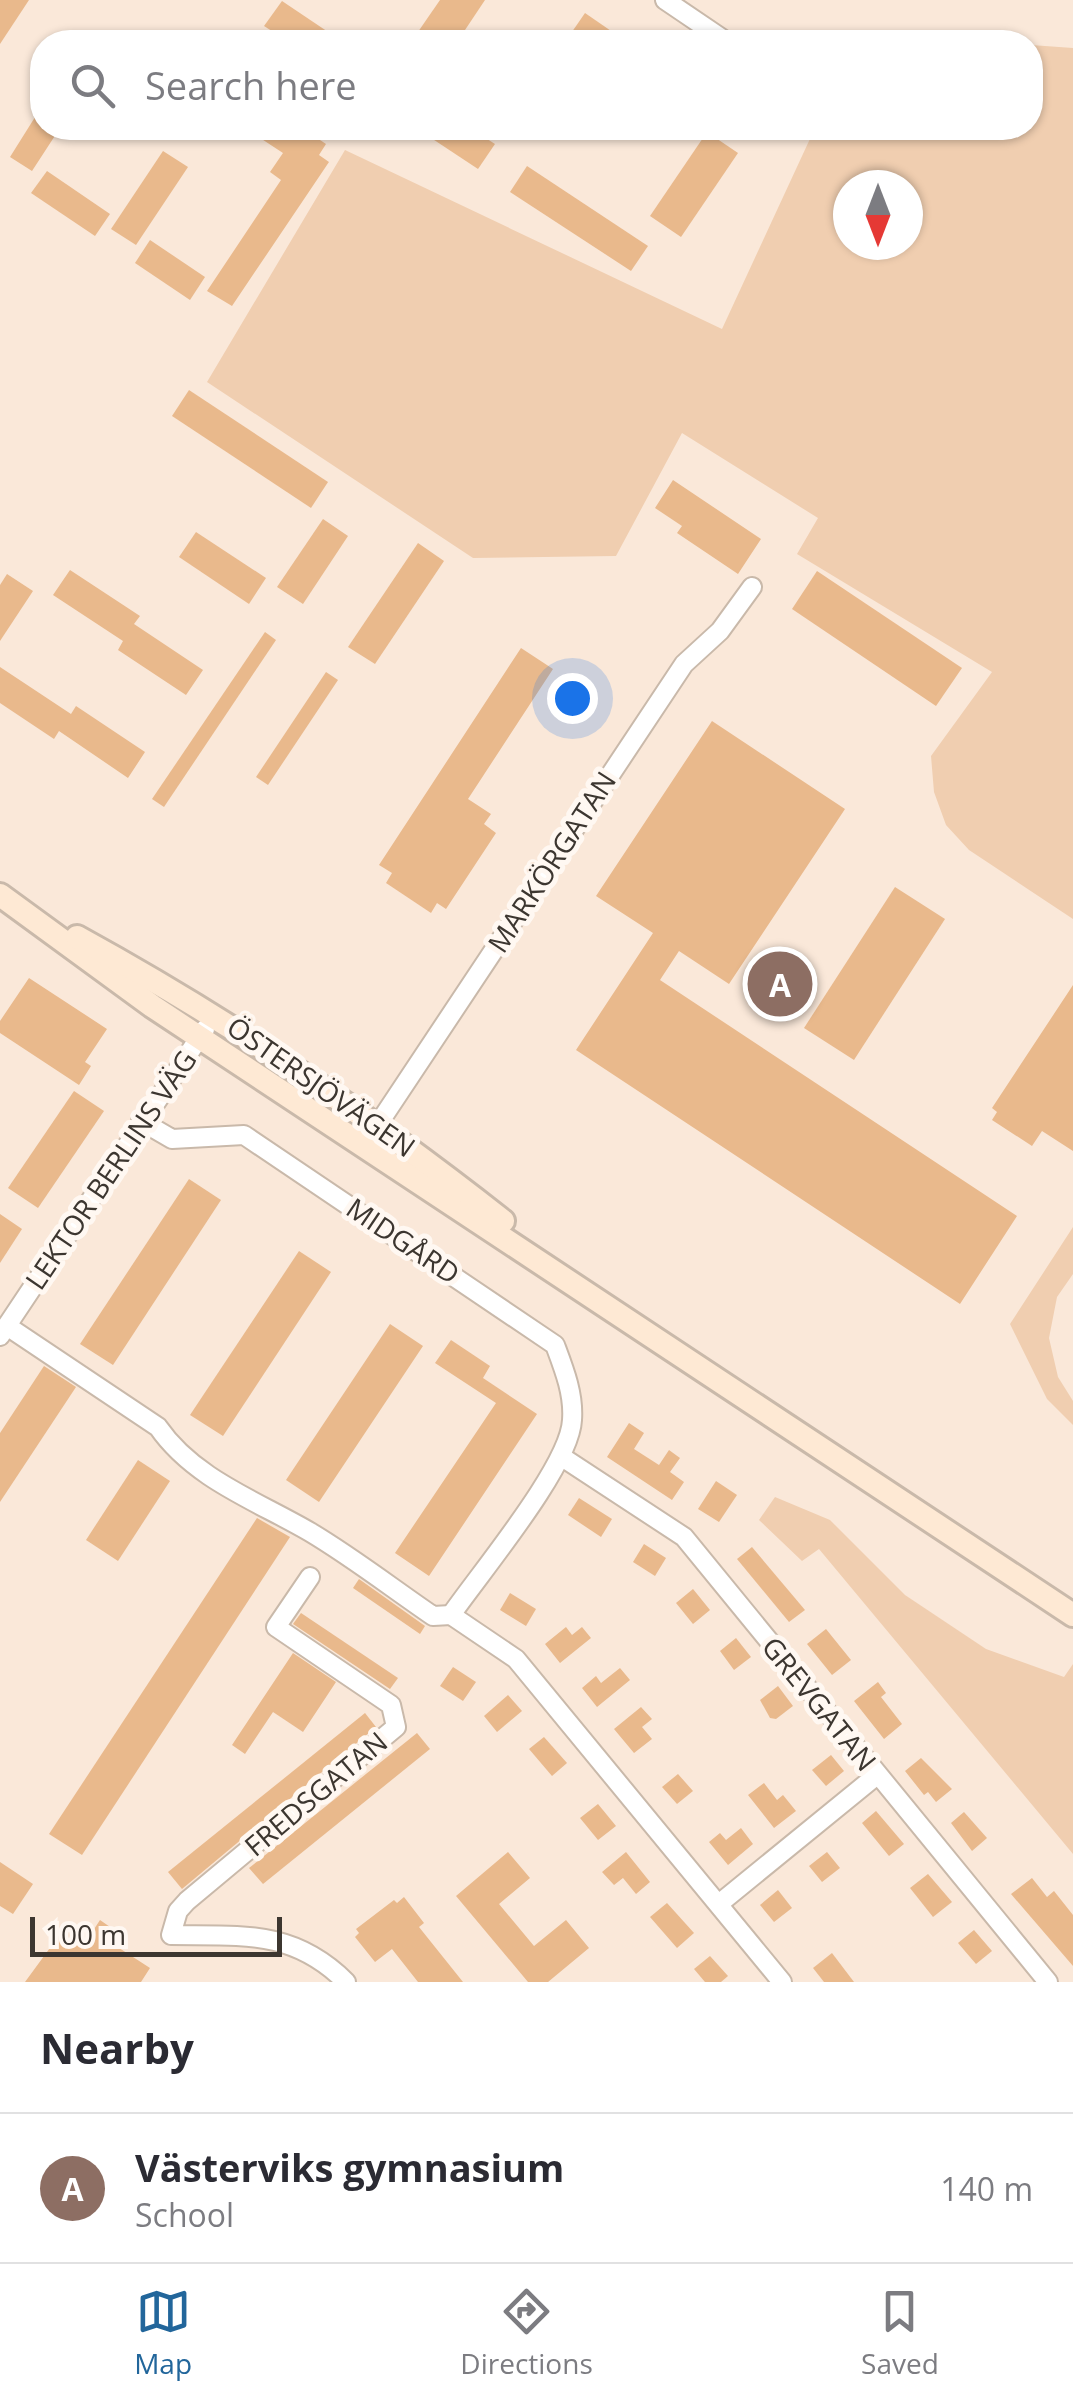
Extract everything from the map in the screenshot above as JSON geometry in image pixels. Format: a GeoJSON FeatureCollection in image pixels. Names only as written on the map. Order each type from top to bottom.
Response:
{"type":"FeatureCollection","features":[{"type":"Feature","properties":{"kind":"main road","name":"ÖSTERSJÖVÄGEN"},"geometry":{"type":"LineString","coordinates":[[0,894],[216,1014],[379,1124],[620,1312]]}},
{"type":"Feature","properties":{"kind":"main road","name":"ÖSTERSJÖVÄGEN"},"geometry":{"type":"LineString","coordinates":[[0,894],[200,1037],[1073,1615]]}},
{"type":"Feature","properties":{"kind":"street"},"geometry":{"type":"LineString","coordinates":[[665,0],[709,30]]}},
{"type":"Feature","properties":{"kind":"street","name":"MARKÖRGATAN"},"geometry":{"type":"LineString","coordinates":[[364,1147],[684,664],[720,632],[752,587]]}},
{"type":"Feature","properties":{"kind":"street","name":"LEKTOR BERLINS VÄG"},"geometry":{"type":"LineString","coordinates":[[216,1014],[3,1331],[44,1349],[158,1427],[172,1448],[208,1476],[314,1534],[432,1616],[451,1615]]}},
{"type":"Feature","properties":{"kind":"street","name":"MIDGÅRD"},"geometry":{"type":"LineString","coordinates":[[141,1121],[172,1139],[244,1135],[555,1346],[568,1379],[572,1411],[562,1457]]}},
{"type":"Feature","properties":{"kind":"street"},"geometry":{"type":"LineString","coordinates":[[562,1457],[451,1615],[516,1659],[720,1903],[777,1980]]}},
{"type":"Feature","properties":{"kind":"street","name":"GREVGATAN"},"geometry":{"type":"LineString","coordinates":[[562,1457],[684,1537],[1048,1982]]}},
{"type":"Feature","properties":{"kind":"street","name":"FREDSGATAN"},"geometry":{"type":"LineString","coordinates":[[310,1578],[276,1627],[391,1705],[396,1727],[187,1901],[178,1910],[171,1935],[288,1943],[309,1950],[346,1982]]}},
{"type":"Feature","properties":{"kind":"street"},"geometry":{"type":"LineString","coordinates":[[720,1903],[877,1775]]}},
{"type":"Feature","properties":{"kind":"shaded area"},"geometry":{"type":"Polygon","coordinates":[[[1043,46],[1073,48],[1073,919],[969,850],[946,825],[934,792],[931,756],[992,672],[797,554],[818,518],[682,433],[616,556],[473,558],[207,382],[345,150],[722,329],[809,140],[1043,140],[1043,46]]]}},
{"type":"Feature","properties":{"kind":"shaded area"},"geometry":{"type":"Polygon","coordinates":[[[1073,1227],[1073,1274],[1057,1297],[1049,1338],[1058,1377],[1073,1401],[1073,1425],[1047,1399],[1010,1324],[1073,1227]]]}},
{"type":"Feature","properties":{"kind":"shaded area"},"geometry":{"type":"Polygon","coordinates":[[[775,1497],[830,1520],[905,1595],[986,1649],[1064,1677],[1073,1664],[1073,1854],[819,1549],[802,1561],[759,1520],[775,1497]]]}},
{"type":"Feature","properties":{"kind":"building"},"geometry":{"type":"Polygon","coordinates":[[[0,0],[29,0],[0,44],[0,0]]]}},
{"type":"Feature","properties":{"kind":"building"},"geometry":{"type":"Polygon","coordinates":[[[440,0],[485,0],[465,30],[419,30],[440,0]]]}},
{"type":"Feature","properties":{"kind":"building"},"geometry":{"type":"Polygon","coordinates":[[[282,1],[325,30],[270,30],[264,26],[282,1]]]}},
{"type":"Feature","properties":{"kind":"building"},"geometry":{"type":"Polygon","coordinates":[[[585,13],[610,30],[573,30],[585,13]]]}},
{"type":"Feature","properties":{"kind":"building"},"geometry":{"type":"Polygon","coordinates":[[[30,125],[30,140],[52,140],[32,171],[10,157],[30,125]]]}},
{"type":"Feature","properties":{"kind":"building"},"geometry":{"type":"Polygon","coordinates":[[[263,140],[320,140],[326,144],[319,155],[329,162],[232,306],[207,291],[281,180],[270,172],[283,153],[263,140]]]}},
{"type":"Feature","properties":{"kind":"building"},"geometry":{"type":"Polygon","coordinates":[[[434,140],[489,140],[495,144],[478,169],[434,140]]]}},
{"type":"Feature","properties":{"kind":"building"},"geometry":{"type":"Polygon","coordinates":[[[702,140],[719,140],[738,153],[681,237],[650,216],[702,140]]]}},
{"type":"Feature","properties":{"kind":"building"},"geometry":{"type":"Polygon","coordinates":[[[163,151],[188,167],[136,245],[111,229],[163,151]]]}},
{"type":"Feature","properties":{"kind":"building"},"geometry":{"type":"Polygon","coordinates":[[[527,166],[648,246],[631,271],[510,192],[527,166]]]}},
{"type":"Feature","properties":{"kind":"building"},"geometry":{"type":"Polygon","coordinates":[[[47,171],[110,214],[95,236],[31,193],[47,171]]]}},
{"type":"Feature","properties":{"kind":"building"},"geometry":{"type":"Polygon","coordinates":[[[150,240],[205,277],[190,300],[135,263],[150,240]]]}},
{"type":"Feature","properties":{"kind":"building"},"geometry":{"type":"Polygon","coordinates":[[[189,390],[328,482],[311,508],[172,416],[189,390]]]}},
{"type":"Feature","properties":{"kind":"building"},"geometry":{"type":"Polygon","coordinates":[[[673,480],[761,539],[738,574],[677,533],[682,526],[655,508],[673,480]]]}},
{"type":"Feature","properties":{"kind":"building"},"geometry":{"type":"Polygon","coordinates":[[[323,519],[348,536],[303,604],[277,587],[323,519]]]}},
{"type":"Feature","properties":{"kind":"building"},"geometry":{"type":"Polygon","coordinates":[[[196,532],[266,578],[249,604],[179,557],[196,532]]]}},
{"type":"Feature","properties":{"kind":"building"},"geometry":{"type":"Polygon","coordinates":[[[418,543],[444,561],[375,664],[348,647],[418,543]]]}},
{"type":"Feature","properties":{"kind":"building"},"geometry":{"type":"Polygon","coordinates":[[[70,570],[140,616],[134,624],[203,670],[186,695],[118,650],[123,641],[53,595],[70,570]]]}},
{"type":"Feature","properties":{"kind":"building"},"geometry":{"type":"Polygon","coordinates":[[[817,571],[962,668],[936,706],[792,609],[817,571]]]}},
{"type":"Feature","properties":{"kind":"building"},"geometry":{"type":"Polygon","coordinates":[[[7,574],[33,591],[0,641],[0,585],[7,574]]]}},
{"type":"Feature","properties":{"kind":"building"},"geometry":{"type":"Polygon","coordinates":[[[265,632],[276,640],[164,807],[152,799],[265,632]]]}},
{"type":"Feature","properties":{"kind":"building"},"geometry":{"type":"Polygon","coordinates":[[[521,648],[553,669],[468,799],[491,814],[484,824],[496,833],[446,909],[437,903],[431,913],[386,883],[392,873],[379,865],[521,648]]]}},
{"type":"Feature","properties":{"kind":"building"},"geometry":{"type":"Polygon","coordinates":[[[0,667],[71,714],[76,706],[145,752],[128,778],[59,731],[54,739],[0,703],[0,667]]]}},
{"type":"Feature","properties":{"kind":"building"},"geometry":{"type":"Polygon","coordinates":[[[326,672],[338,680],[268,785],[256,777],[326,672]]]}},
{"type":"Feature","properties":{"kind":"building"},"geometry":{"type":"Polygon","coordinates":[[[712,721],[845,809],[729,984],[679,951],[660,980],[1017,1216],[960,1304],[576,1050],[653,933],[596,896],[712,721]]]}},
{"type":"Feature","properties":{"kind":"building"},"geometry":{"type":"Polygon","coordinates":[[[895,887],[945,919],[854,1060],[804,1028],[895,887]]]}},
{"type":"Feature","properties":{"kind":"building"},"geometry":{"type":"Polygon","coordinates":[[[29,978],[107,1029],[85,1062],[91,1066],[79,1085],[0,1033],[0,1021],[29,978]]]}},
{"type":"Feature","properties":{"kind":"building"},"geometry":{"type":"Polygon","coordinates":[[[1073,985],[1073,1151],[1042,1131],[1032,1146],[992,1120],[997,1112],[992,1108],[1073,985]]]}},
{"type":"Feature","properties":{"kind":"building"},"geometry":{"type":"Polygon","coordinates":[[[74,1091],[104,1111],[38,1208],[8,1188],[74,1091]]]}},
{"type":"Feature","properties":{"kind":"building"},"geometry":{"type":"Polygon","coordinates":[[[189,1179],[221,1200],[113,1365],[80,1344],[189,1179]]]}},
{"type":"Feature","properties":{"kind":"building"},"geometry":{"type":"Polygon","coordinates":[[[0,1214],[22,1229],[0,1263],[0,1214]]]}},
{"type":"Feature","properties":{"kind":"building"},"geometry":{"type":"Polygon","coordinates":[[[299,1251],[331,1272],[223,1436],[190,1415],[299,1251]]]}},
{"type":"Feature","properties":{"kind":"building"},"geometry":{"type":"Polygon","coordinates":[[[390,1324],[423,1346],[319,1502],[286,1480],[390,1324]]]}},
{"type":"Feature","properties":{"kind":"building"},"geometry":{"type":"Polygon","coordinates":[[[451,1340],[490,1366],[483,1378],[537,1414],[429,1576],[395,1553],[496,1403],[435,1363],[451,1340]]]}},
{"type":"Feature","properties":{"kind":"building"},"geometry":{"type":"Polygon","coordinates":[[[44,1366],[76,1387],[0,1502],[0,1433],[44,1366]]]}},
{"type":"Feature","properties":{"kind":"building"},"geometry":{"type":"Polygon","coordinates":[[[629,1423],[644,1433],[634,1449],[659,1465],[669,1450],[680,1458],[670,1472],[684,1482],[672,1500],[607,1457],[629,1423]]]}},
{"type":"Feature","properties":{"kind":"building"},"geometry":{"type":"Polygon","coordinates":[[[138,1460],[170,1481],[118,1561],[86,1540],[138,1460]]]}},
{"type":"Feature","properties":{"kind":"building"},"geometry":{"type":"Polygon","coordinates":[[[716,1481],[737,1495],[719,1522],[698,1509],[716,1481]]]}},
{"type":"Feature","properties":{"kind":"building"},"geometry":{"type":"Polygon","coordinates":[[[579,1498],[612,1519],[601,1537],[568,1515],[579,1498]]]}},
{"type":"Feature","properties":{"kind":"building"},"geometry":{"type":"Polygon","coordinates":[[[257,1518],[290,1537],[82,1855],[49,1834],[257,1518]]]}},
{"type":"Feature","properties":{"kind":"building"},"geometry":{"type":"Polygon","coordinates":[[[644,1544],[666,1558],[655,1576],[633,1562],[644,1544]]]}},
{"type":"Feature","properties":{"kind":"building"},"geometry":{"type":"Polygon","coordinates":[[[752,1547],[805,1610],[789,1622],[737,1559],[752,1547]]]}},
{"type":"Feature","properties":{"kind":"building"},"geometry":{"type":"Polygon","coordinates":[[[359,1579],[425,1626],[420,1634],[353,1588],[359,1579]]]}},
{"type":"Feature","properties":{"kind":"building"},"geometry":{"type":"Polygon","coordinates":[[[693,1589],[710,1610],[693,1624],[676,1603],[693,1589]]]}},
{"type":"Feature","properties":{"kind":"building"},"geometry":{"type":"Polygon","coordinates":[[[510,1593],[536,1609],[526,1626],[500,1610],[510,1593]]]}},
{"type":"Feature","properties":{"kind":"building"},"geometry":{"type":"Polygon","coordinates":[[[301,1613],[398,1678],[390,1689],[293,1624],[301,1613]]]}},
{"type":"Feature","properties":{"kind":"building"},"geometry":{"type":"Polygon","coordinates":[[[566,1627],[572,1635],[582,1627],[591,1638],[560,1663],[545,1644],[566,1627]]]}},
{"type":"Feature","properties":{"kind":"building"},"geometry":{"type":"Polygon","coordinates":[[[826,1629],[851,1660],[832,1675],[807,1644],[826,1629]]]}},
{"type":"Feature","properties":{"kind":"building"},"geometry":{"type":"Polygon","coordinates":[[[736,1638],[751,1657],[734,1670],[720,1651],[736,1638]]]}},
{"type":"Feature","properties":{"kind":"building"},"geometry":{"type":"Polygon","coordinates":[[[293,1653],[336,1682],[303,1732],[273,1712],[245,1754],[232,1745],[293,1653]]]}},
{"type":"Feature","properties":{"kind":"building"},"geometry":{"type":"Polygon","coordinates":[[[453,1667],[476,1682],[463,1701],[440,1686],[453,1667]]]}},
{"type":"Feature","properties":{"kind":"building"},"geometry":{"type":"Polygon","coordinates":[[[620,1668],[630,1680],[597,1707],[582,1688],[596,1676],[601,1683],[620,1668]]]}},
{"type":"Feature","properties":{"kind":"building"},"geometry":{"type":"Polygon","coordinates":[[[878,1682],[886,1693],[881,1697],[902,1724],[884,1739],[854,1701],[878,1682]]]}},
{"type":"Feature","properties":{"kind":"building"},"geometry":{"type":"Polygon","coordinates":[[[778,1686],[793,1706],[776,1719],[770,1718],[760,1700],[778,1686]]]}},
{"type":"Feature","properties":{"kind":"building"},"geometry":{"type":"Polygon","coordinates":[[[508,1695],[522,1711],[497,1732],[484,1716],[508,1695]]]}},
{"type":"Feature","properties":{"kind":"building"},"geometry":{"type":"Polygon","coordinates":[[[641,1707],[652,1719],[642,1727],[652,1739],[634,1753],[614,1729],[641,1707]]]}},
{"type":"Feature","properties":{"kind":"building"},"geometry":{"type":"Polygon","coordinates":[[[365,1713],[376,1727],[182,1889],[168,1872],[365,1713]]]}},
{"type":"Feature","properties":{"kind":"building"},"geometry":{"type":"Polygon","coordinates":[[[417,1733],[430,1749],[263,1884],[249,1868],[417,1733]]]}},
{"type":"Feature","properties":{"kind":"building"},"geometry":{"type":"Polygon","coordinates":[[[544,1737],[567,1763],[552,1776],[529,1749],[544,1737]]]}},
{"type":"Feature","properties":{"kind":"building"},"geometry":{"type":"Polygon","coordinates":[[[831,1755],[844,1771],[826,1786],[812,1770],[831,1755]]]}},
{"type":"Feature","properties":{"kind":"building"},"geometry":{"type":"Polygon","coordinates":[[[921,1758],[952,1789],[936,1802],[928,1792],[924,1795],[905,1771],[921,1758]]]}},
{"type":"Feature","properties":{"kind":"building"},"geometry":{"type":"Polygon","coordinates":[[[678,1774],[693,1791],[677,1804],[662,1787],[678,1774]]]}},
{"type":"Feature","properties":{"kind":"building"},"geometry":{"type":"Polygon","coordinates":[[[764,1783],[777,1800],[783,1795],[796,1811],[774,1828],[748,1795],[764,1783]]]}},
{"type":"Feature","properties":{"kind":"building"},"geometry":{"type":"Polygon","coordinates":[[[598,1804],[616,1826],[598,1840],[580,1818],[598,1804]]]}},
{"type":"Feature","properties":{"kind":"building"},"geometry":{"type":"Polygon","coordinates":[[[876,1811],[904,1844],[889,1856],[862,1823],[876,1811]]]}},
{"type":"Feature","properties":{"kind":"building"},"geometry":{"type":"Polygon","coordinates":[[[964,1812],[987,1838],[972,1851],[951,1823],[964,1812]]]}},
{"type":"Feature","properties":{"kind":"building"},"geometry":{"type":"Polygon","coordinates":[[[741,1828],[753,1844],[728,1865],[709,1842],[720,1833],[726,1840],[741,1828]]]}},
{"type":"Feature","properties":{"kind":"building"},"geometry":{"type":"Polygon","coordinates":[[[508,1852],[530,1878],[499,1904],[534,1946],[566,1920],[589,1948],[548,1982],[528,1982],[456,1896],[508,1852]]]}},
{"type":"Feature","properties":{"kind":"building"},"geometry":{"type":"Polygon","coordinates":[[[626,1852],[650,1882],[636,1894],[623,1878],[614,1885],[602,1872],[626,1852]]]}},
{"type":"Feature","properties":{"kind":"building"},"geometry":{"type":"Polygon","coordinates":[[[827,1852],[840,1868],[822,1882],[809,1866],[827,1852]]]}},
{"type":"Feature","properties":{"kind":"building"},"geometry":{"type":"Polygon","coordinates":[[[0,1862],[33,1884],[13,1914],[0,1906],[0,1862]]]}},
{"type":"Feature","properties":{"kind":"building"},"geometry":{"type":"Polygon","coordinates":[[[928,1874],[952,1902],[933,1917],[910,1888],[928,1874]]]}},
{"type":"Feature","properties":{"kind":"building"},"geometry":{"type":"Polygon","coordinates":[[[1032,1878],[1047,1897],[1054,1891],[1073,1915],[1073,1966],[1011,1894],[1032,1878]]]}},
{"type":"Feature","properties":{"kind":"building"},"geometry":{"type":"Polygon","coordinates":[[[778,1890],[792,1908],[774,1922],[760,1905],[778,1890]]]}},
{"type":"Feature","properties":{"kind":"building"},"geometry":{"type":"Polygon","coordinates":[[[404,1897],[424,1923],[419,1927],[463,1982],[418,1982],[392,1949],[375,1962],[355,1937],[359,1933],[356,1929],[394,1900],[397,1903],[404,1897]]]}},
{"type":"Feature","properties":{"kind":"building"},"geometry":{"type":"Polygon","coordinates":[[[667,1903],[694,1933],[677,1948],[650,1917],[667,1903]]]}},
{"type":"Feature","properties":{"kind":"building"},"geometry":{"type":"Polygon","coordinates":[[[100,1920],[123,1936],[116,1946],[150,1968],[141,1982],[25,1982],[66,1926],[87,1940],[100,1920]]]}},
{"type":"Feature","properties":{"kind":"building"},"geometry":{"type":"Polygon","coordinates":[[[974,1930],[992,1951],[976,1964],[958,1943],[974,1930]]]}},
{"type":"Feature","properties":{"kind":"building"},"geometry":{"type":"Polygon","coordinates":[[[832,1953],[854,1982],[824,1982],[813,1968],[832,1953]]]}},
{"type":"Feature","properties":{"kind":"building"},"geometry":{"type":"Polygon","coordinates":[[[710,1956],[728,1976],[721,1982],[705,1982],[694,1969],[710,1956]]]}},
{"type":"Feature","properties":{"kind":"place","name":"Västerviks gymnasium"},"geometry":{"type":"Point","coordinates":[780,984]}}]}
